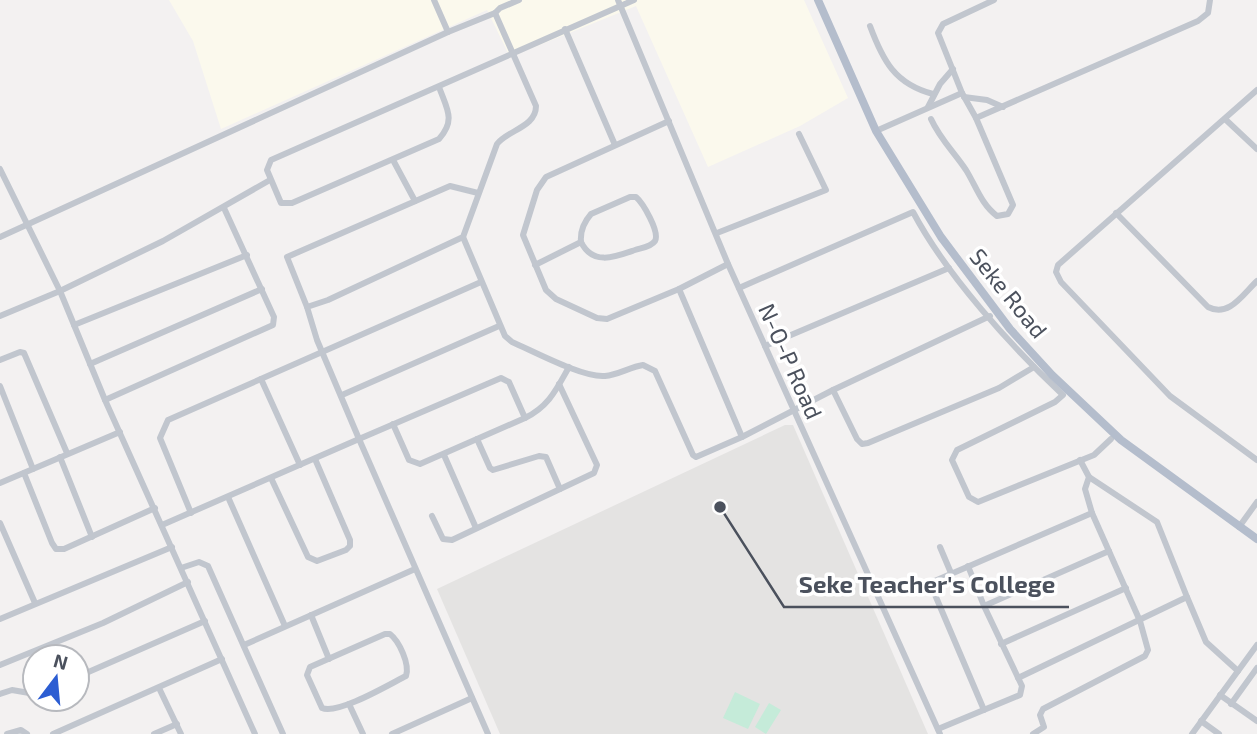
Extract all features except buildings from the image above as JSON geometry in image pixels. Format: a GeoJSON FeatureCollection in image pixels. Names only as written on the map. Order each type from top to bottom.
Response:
{"type":"FeatureCollection","features":[{"type":"Feature","properties":{"kind":"main road","name":"Seke Road"},"geometry":{"type":"LineString","coordinates":[[818,0],[876,131],[955,257],[1010,329],[1043,366],[1121,440],[1257,539]]}},
{"type":"Feature","properties":{"kind":"street"},"geometry":{"type":"LineString","coordinates":[[434,0],[448,32]]}},
{"type":"Feature","properties":{"kind":"street"},"geometry":{"type":"LineString","coordinates":[[496,0],[497,10],[536,106],[536,112],[531,121],[507,134],[497,144],[463,237],[499,326],[505,337],[512,342],[569,367],[602,376],[643,365],[655,371],[696,457],[990,316]]}},
{"type":"Feature","properties":{"kind":"street"},"geometry":{"type":"LineString","coordinates":[[0,237],[519,0]]}},
{"type":"Feature","properties":{"kind":"street"},"geometry":{"type":"LineString","coordinates":[[439,87],[450,118],[447,130],[439,139],[288,204],[281,203],[267,170],[271,160],[439,87],[620,3],[634,0]]}},
{"type":"Feature","properties":{"kind":"street"},"geometry":{"type":"LineString","coordinates":[[931,119],[944,142],[965,169],[987,208],[997,216],[1002,216],[1012,209],[1013,205],[939,37],[940,27],[994,0]]}},
{"type":"Feature","properties":{"kind":"street"},"geometry":{"type":"LineString","coordinates":[[976,118],[1198,20],[1208,13],[1210,0]]}},
{"type":"Feature","properties":{"kind":"street","name":"N-O-P Road"},"geometry":{"type":"LineString","coordinates":[[620,3],[728,264],[939,731]]}},
{"type":"Feature","properties":{"kind":"street"},"geometry":{"type":"LineString","coordinates":[[870,26],[879,49],[896,75],[906,84],[933,94]]}},
{"type":"Feature","properties":{"kind":"street"},"geometry":{"type":"LineString","coordinates":[[565,29],[615,145]]}},
{"type":"Feature","properties":{"kind":"street"},"geometry":{"type":"LineString","coordinates":[[928,107],[933,94],[953,69]]}},
{"type":"Feature","properties":{"kind":"street"},"geometry":{"type":"LineString","coordinates":[[1257,90],[1058,265],[1057,276],[1170,396],[1257,460]]}},
{"type":"Feature","properties":{"kind":"street"},"geometry":{"type":"LineString","coordinates":[[876,131],[928,107],[963,95],[987,100],[1003,107]]}},
{"type":"Feature","properties":{"kind":"street"},"geometry":{"type":"LineString","coordinates":[[1225,119],[1257,149]]}},
{"type":"Feature","properties":{"kind":"street"},"geometry":{"type":"LineString","coordinates":[[669,121],[551,173],[541,183],[523,235],[535,265],[552,297],[597,318],[612,317],[679,289],[728,264]]}},
{"type":"Feature","properties":{"kind":"street"},"geometry":{"type":"LineString","coordinates":[[717,233],[826,190],[799,134]]}},
{"type":"Feature","properties":{"kind":"street"},"geometry":{"type":"LineString","coordinates":[[393,160],[415,201]]}},
{"type":"Feature","properties":{"kind":"street"},"geometry":{"type":"LineString","coordinates":[[0,169],[60,291],[105,400],[255,734]]}},
{"type":"Feature","properties":{"kind":"street"},"geometry":{"type":"LineString","coordinates":[[0,316],[60,291],[163,241],[270,180]]}},
{"type":"Feature","properties":{"kind":"street"},"geometry":{"type":"LineString","coordinates":[[478,193],[450,186],[287,257],[317,340],[324,350],[359,439],[488,734]]}},
{"type":"Feature","properties":{"kind":"street"},"geometry":{"type":"LineString","coordinates":[[634,196],[642,202],[657,233],[651,245],[610,258],[593,256],[581,242],[583,226],[591,214],[634,196]]}},
{"type":"Feature","properties":{"kind":"street"},"geometry":{"type":"LineString","coordinates":[[105,400],[273,325],[274,317],[224,208]]}},
{"type":"Feature","properties":{"kind":"street"},"geometry":{"type":"LineString","coordinates":[[739,288],[913,212],[949,268],[1034,368],[1063,395],[1055,402],[957,450],[952,460],[969,497],[978,502],[1094,455],[1111,439]]}},
{"type":"Feature","properties":{"kind":"street"},"geometry":{"type":"LineString","coordinates":[[1116,213],[1216,312],[1228,309],[1257,281]]}},
{"type":"Feature","properties":{"kind":"street"},"geometry":{"type":"LineString","coordinates":[[307,307],[328,300],[463,237]]}},
{"type":"Feature","properties":{"kind":"street"},"geometry":{"type":"LineString","coordinates":[[535,265],[581,242]]}},
{"type":"Feature","properties":{"kind":"street"},"geometry":{"type":"LineString","coordinates":[[74,326],[247,255]]}},
{"type":"Feature","properties":{"kind":"street"},"geometry":{"type":"LineString","coordinates":[[765,346],[949,268]]}},
{"type":"Feature","properties":{"kind":"street"},"geometry":{"type":"LineString","coordinates":[[191,513],[160,438],[170,419],[481,282]]}},
{"type":"Feature","properties":{"kind":"street"},"geometry":{"type":"LineString","coordinates":[[90,364],[262,289]]}},
{"type":"Feature","properties":{"kind":"street"},"geometry":{"type":"LineString","coordinates":[[679,289],[742,437]]}},
{"type":"Feature","properties":{"kind":"street"},"geometry":{"type":"LineString","coordinates":[[342,395],[499,326]]}},
{"type":"Feature","properties":{"kind":"street"},"geometry":{"type":"LineString","coordinates":[[0,360],[24,353],[67,453]]}},
{"type":"Feature","properties":{"kind":"street"},"geometry":{"type":"LineString","coordinates":[[393,424],[407,456],[412,462],[420,464],[540,411],[569,367]]}},
{"type":"Feature","properties":{"kind":"street"},"geometry":{"type":"LineString","coordinates":[[833,390],[862,444],[999,387],[1034,368]]}},
{"type":"Feature","properties":{"kind":"street"},"geometry":{"type":"LineString","coordinates":[[162,526],[501,377],[509,382],[525,418]]}},
{"type":"Feature","properties":{"kind":"street"},"geometry":{"type":"LineString","coordinates":[[261,379],[300,465]]}},
{"type":"Feature","properties":{"kind":"street"},"geometry":{"type":"LineString","coordinates":[[432,516],[445,540],[452,540],[594,473],[597,464],[559,384]]}},
{"type":"Feature","properties":{"kind":"street"},"geometry":{"type":"LineString","coordinates":[[0,386],[33,469]]}},
{"type":"Feature","properties":{"kind":"street"},"geometry":{"type":"LineString","coordinates":[[0,483],[120,432]]}},
{"type":"Feature","properties":{"kind":"street"},"geometry":{"type":"LineString","coordinates":[[477,439],[493,470],[539,456],[546,457],[560,489]]}},
{"type":"Feature","properties":{"kind":"street"},"geometry":{"type":"LineString","coordinates":[[444,455],[476,528]]}},
{"type":"Feature","properties":{"kind":"street"},"geometry":{"type":"LineString","coordinates":[[60,457],[92,537]]}},
{"type":"Feature","properties":{"kind":"street"},"geometry":{"type":"LineString","coordinates":[[271,478],[308,558],[317,561],[346,550],[350,546],[350,540],[315,458]]}},
{"type":"Feature","properties":{"kind":"street"},"geometry":{"type":"LineString","coordinates":[[1080,460],[1089,477],[1157,522],[1206,642],[1238,671]]}},
{"type":"Feature","properties":{"kind":"street"},"geometry":{"type":"LineString","coordinates":[[24,473],[54,547],[64,549],[155,509]]}},
{"type":"Feature","properties":{"kind":"street"},"geometry":{"type":"LineString","coordinates":[[1033,734],[1044,727],[1040,715],[1043,709],[1145,656],[1148,650],[1140,621],[1092,513],[1085,489],[1089,477]]}},
{"type":"Feature","properties":{"kind":"street"},"geometry":{"type":"LineString","coordinates":[[228,497],[285,626]]}},
{"type":"Feature","properties":{"kind":"street"},"geometry":{"type":"LineString","coordinates":[[1239,527],[1257,502]]}},
{"type":"Feature","properties":{"kind":"street"},"geometry":{"type":"LineString","coordinates":[[984,710],[930,583],[1092,513]]}},
{"type":"Feature","properties":{"kind":"street"},"geometry":{"type":"LineString","coordinates":[[0,523],[35,603]]}},
{"type":"Feature","properties":{"kind":"street"},"geometry":{"type":"LineString","coordinates":[[0,619],[172,547]]}},
{"type":"Feature","properties":{"kind":"street"},"geometry":{"type":"LineString","coordinates":[[940,547],[951,573]]}},
{"type":"Feature","properties":{"kind":"street"},"geometry":{"type":"LineString","coordinates":[[984,606],[1110,551]]}},
{"type":"Feature","properties":{"kind":"street"},"geometry":{"type":"LineString","coordinates":[[181,568],[199,562],[208,566],[283,734]]}},
{"type":"Feature","properties":{"kind":"street"},"geometry":{"type":"LineString","coordinates":[[939,731],[1020,695],[1022,686],[968,566]]}},
{"type":"Feature","properties":{"kind":"street"},"geometry":{"type":"LineString","coordinates":[[244,645],[415,569]]}},
{"type":"Feature","properties":{"kind":"street"},"geometry":{"type":"LineString","coordinates":[[0,665],[103,623],[187,582]]}},
{"type":"Feature","properties":{"kind":"street"},"geometry":{"type":"LineString","coordinates":[[1001,643],[1126,588]]}},
{"type":"Feature","properties":{"kind":"street"},"geometry":{"type":"LineString","coordinates":[[1018,678],[1187,597]]}},
{"type":"Feature","properties":{"kind":"street"},"geometry":{"type":"LineString","coordinates":[[311,615],[328,659]]}},
{"type":"Feature","properties":{"kind":"street"},"geometry":{"type":"LineString","coordinates":[[91,671],[205,621]]}},
{"type":"Feature","properties":{"kind":"street"},"geometry":{"type":"LineString","coordinates":[[390,634],[408,667],[406,676],[349,704],[325,710],[307,675],[310,667],[390,634]]}},
{"type":"Feature","properties":{"kind":"street"},"geometry":{"type":"LineString","coordinates":[[1192,734],[1257,645]]}},
{"type":"Feature","properties":{"kind":"street"},"geometry":{"type":"LineString","coordinates":[[53,734],[222,659]]}},
{"type":"Feature","properties":{"kind":"street"},"geometry":{"type":"LineString","coordinates":[[1231,704],[1257,668]]}},
{"type":"Feature","properties":{"kind":"street"},"geometry":{"type":"LineString","coordinates":[[159,688],[181,734]]}},
{"type":"Feature","properties":{"kind":"street"},"geometry":{"type":"LineString","coordinates":[[0,694],[12,690],[21,692]]}},
{"type":"Feature","properties":{"kind":"street"},"geometry":{"type":"LineString","coordinates":[[1220,695],[1257,721]]}},
{"type":"Feature","properties":{"kind":"street"},"geometry":{"type":"LineString","coordinates":[[392,734],[472,698]]}},
{"type":"Feature","properties":{"kind":"street"},"geometry":{"type":"LineString","coordinates":[[349,704],[363,734]]}},
{"type":"Feature","properties":{"kind":"street"},"geometry":{"type":"LineString","coordinates":[[1201,721],[1219,734]]}},
{"type":"Feature","properties":{"kind":"street"},"geometry":{"type":"LineString","coordinates":[[154,734],[177,724]]}},
{"type":"Feature","properties":{"kind":"street"},"geometry":{"type":"LineString","coordinates":[[7,734],[21,730],[27,734]]}},
{"type":"Feature","properties":{"kind":"shaded area"},"geometry":{"type":"Polygon","coordinates":[[[169,0],[804,0],[848,98],[800,126],[708,167],[636,6],[510,57],[487,10],[221,129],[193,41],[169,0]]]}},
{"type":"Feature","properties":{"kind":"shaded area"},"geometry":{"type":"Polygon","coordinates":[[[785,425],[793,425],[928,734],[500,734],[437,589],[785,425]]]}},
{"type":"Feature","properties":{"kind":"green space"},"geometry":{"type":"Polygon","coordinates":[[[735,692],[760,704],[748,729],[723,718],[735,692]]]}},
{"type":"Feature","properties":{"kind":"green space"},"geometry":{"type":"Polygon","coordinates":[[[769,703],[781,710],[766,734],[755,727],[769,703]]]}},
{"type":"Feature","properties":{"kind":"place","name":"Seke Teacher's College"},"geometry":{"type":"Point","coordinates":[720,507]}}]}
